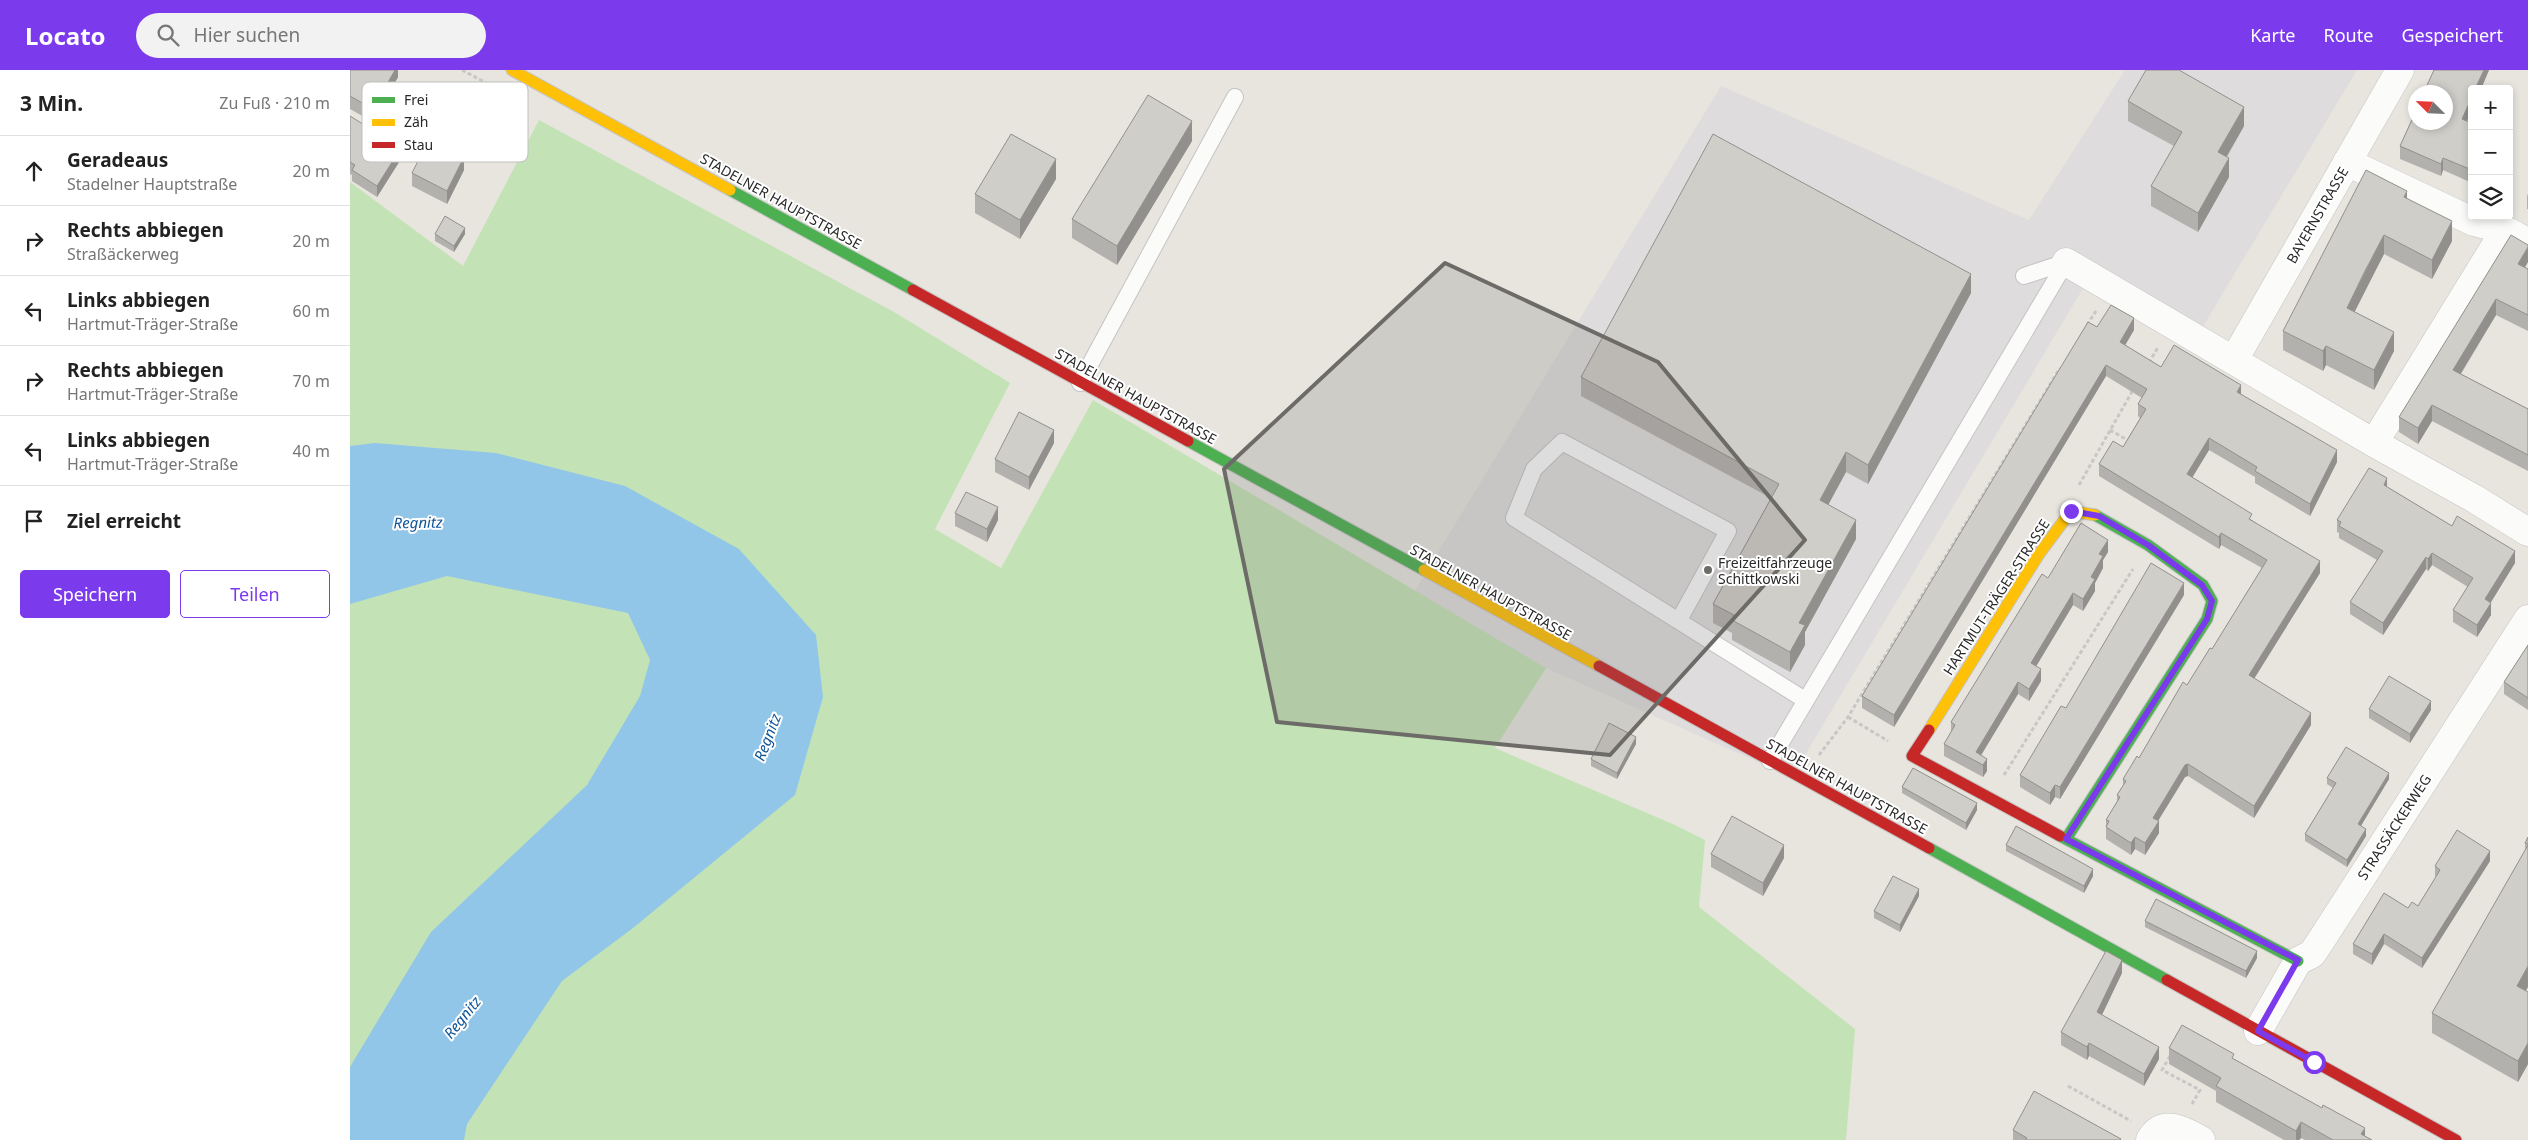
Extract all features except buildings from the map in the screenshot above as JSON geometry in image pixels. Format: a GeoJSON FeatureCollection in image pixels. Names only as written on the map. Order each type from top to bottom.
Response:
{"type":"FeatureCollection","features":[{"type":"Feature","properties":{"kind":"main road","name":"STADELNER HAUPTSTRASSE"},"geometry":{"type":"LineString","coordinates":[[512,70],[1802,778],[2456,1140]]}},
{"type":"Feature","properties":{"kind":"main road"},"geometry":{"type":"LineString","coordinates":[[2066,839],[2207,619],[2212,601],[2202,585],[2148,545],[2099,516],[2071,511]]}},
{"type":"Feature","properties":{"kind":"main road","name":"HARTMUT-TRÄGER-STRASSE"},"geometry":{"type":"LineString","coordinates":[[1912,756],[2039,554],[2071,511]]}},
{"type":"Feature","properties":{"kind":"main road"},"geometry":{"type":"LineString","coordinates":[[1912,756],[2298,960]]}},
{"type":"Feature","properties":{"kind":"street","name":"BAYERNSTRASSE"},"geometry":{"type":"LineString","coordinates":[[2234,360],[2400,70]]}},
{"type":"Feature","properties":{"kind":"street"},"geometry":{"type":"LineString","coordinates":[[2348,162],[2474,222],[2517,236],[2374,443]]}},
{"type":"Feature","properties":{"kind":"street"},"geometry":{"type":"LineString","coordinates":[[2066,262],[2374,443],[2475,499],[2528,532]]}},
{"type":"Feature","properties":{"kind":"street","name":"STRASSÄCKERWEG"},"geometry":{"type":"LineString","coordinates":[[2258,1031],[2298,960],[2312,954],[2528,619]]}},
{"type":"Feature","properties":{"kind":"lane"},"geometry":{"type":"LineString","coordinates":[[1080,383],[1235,97]]}},
{"type":"Feature","properties":{"kind":"lane"},"geometry":{"type":"LineString","coordinates":[[2024,276],[2066,262]]}},
{"type":"Feature","properties":{"kind":"lane"},"geometry":{"type":"LineString","coordinates":[[1770,761],[2066,262]]}},
{"type":"Feature","properties":{"kind":"lane"},"geometry":{"type":"LineString","coordinates":[[1679,620],[1728,531],[1562,442],[1534,469],[1514,518],[1805,700]]}},
{"type":"Feature","properties":{"kind":"path"},"geometry":{"type":"LineString","coordinates":[[2084,330],[2110,288]]}},
{"type":"Feature","properties":{"kind":"path"},"geometry":{"type":"LineString","coordinates":[[2148,364],[2172,324]]}},
{"type":"Feature","properties":{"kind":"path"},"geometry":{"type":"LineString","coordinates":[[1802,778],[1848,718],[2063,364]]}},
{"type":"Feature","properties":{"kind":"path"},"geometry":{"type":"LineString","coordinates":[[2071,511],[2075,492],[2134,389]]}},
{"type":"Feature","properties":{"kind":"path"},"geometry":{"type":"LineString","coordinates":[[2110,430],[2135,444]]}},
{"type":"Feature","properties":{"kind":"path"},"geometry":{"type":"LineString","coordinates":[[1969,516],[1978,521]]}},
{"type":"Feature","properties":{"kind":"path"},"geometry":{"type":"LineString","coordinates":[[1990,797],[2148,545]]}},
{"type":"Feature","properties":{"kind":"path"},"geometry":{"type":"LineString","coordinates":[[1848,718],[1912,756]]}},
{"type":"Feature","properties":{"kind":"path"},"geometry":{"type":"LineString","coordinates":[[2068,1086],[2171,1135],[2200,1090],[2162,1070],[2171,1054]]}},
{"type":"Feature","properties":{"kind":"highlighted area"},"geometry":{"type":"Polygon","coordinates":[[[1445,263],[1658,362],[1805,540],[1610,755],[1277,722],[1224,469],[1445,263]]]}},
{"type":"Feature","properties":{"kind":"shaded area"},"geometry":{"type":"Polygon","coordinates":[[[2125,70],[2357,70],[2196,338],[2091,275],[1792,777],[1546,668],[1414,592],[1721,86],[2029,220],[2125,70]]]}},
{"type":"Feature","properties":{"kind":"green space"},"geometry":{"type":"Polygon","coordinates":[[[539,120],[894,312],[1010,383],[935,529],[1001,568],[1093,400],[1546,668],[1495,748],[1675,825],[1705,840],[1699,907],[1855,1029],[1846,1140],[350,1140],[350,182],[463,266],[517,162],[528,162],[528,141],[539,120]]]}},
{"type":"Feature","properties":{"kind":"water","name":"Regnitz"},"geometry":{"type":"Polygon","coordinates":[[[375,443],[496,453],[625,486],[739,549],[816,635],[823,697],[795,795],[633,928],[562,981],[467,1124],[464,1140],[350,1140],[350,1067],[431,932],[587,785],[640,696],[650,660],[628,613],[447,576],[350,604],[350,446],[375,443]]]}},
{"type":"Feature","properties":{"kind":"traffic: fast"},"geometry":{"type":"LineString","coordinates":[[730,190],[913,290]]}},
{"type":"Feature","properties":{"kind":"traffic: fast"},"geometry":{"type":"LineString","coordinates":[[1188,441],[1424,570]]}},
{"type":"Feature","properties":{"kind":"traffic: fast"},"geometry":{"type":"LineString","coordinates":[[2066,839],[2207,619],[2212,601],[2203,585],[2148,545],[2095,515]]}},
{"type":"Feature","properties":{"kind":"traffic: fast"},"geometry":{"type":"LineString","coordinates":[[2060,836],[2298,961]]}},
{"type":"Feature","properties":{"kind":"traffic: fast"},"geometry":{"type":"LineString","coordinates":[[1929,848],[2167,980]]}},
{"type":"Feature","properties":{"kind":"traffic: slow"},"geometry":{"type":"LineString","coordinates":[[512,70],[730,190]]}},
{"type":"Feature","properties":{"kind":"traffic: slow"},"geometry":{"type":"LineString","coordinates":[[1929,730],[2039,554],[2071,511],[2095,515]]}},
{"type":"Feature","properties":{"kind":"traffic: slow"},"geometry":{"type":"LineString","coordinates":[[1424,570],[1599,666]]}},
{"type":"Feature","properties":{"kind":"traffic: jam"},"geometry":{"type":"LineString","coordinates":[[913,290],[1188,441]]}},
{"type":"Feature","properties":{"kind":"traffic: jam"},"geometry":{"type":"LineString","coordinates":[[1599,666],[1929,848]]}},
{"type":"Feature","properties":{"kind":"traffic: jam"},"geometry":{"type":"LineString","coordinates":[[1929,730],[1912,756],[2060,836]]}},
{"type":"Feature","properties":{"kind":"traffic: jam"},"geometry":{"type":"LineString","coordinates":[[2167,980],[2456,1140]]}},
{"type":"Feature","properties":{"kind":"place","name":"Freizeitfahrzeuge Schittkowski"},"geometry":{"type":"Point","coordinates":[1708,570]}},
{"type":"Feature","properties":{"kind":"route"},"geometry":{"type":"LineString","coordinates":[[2071,511],[2099,516],[2148,545],[2202,585],[2212,601],[2207,619],[2066,839],[2178,900],[2298,960],[2258,1031],[2314,1062]]}}]}
